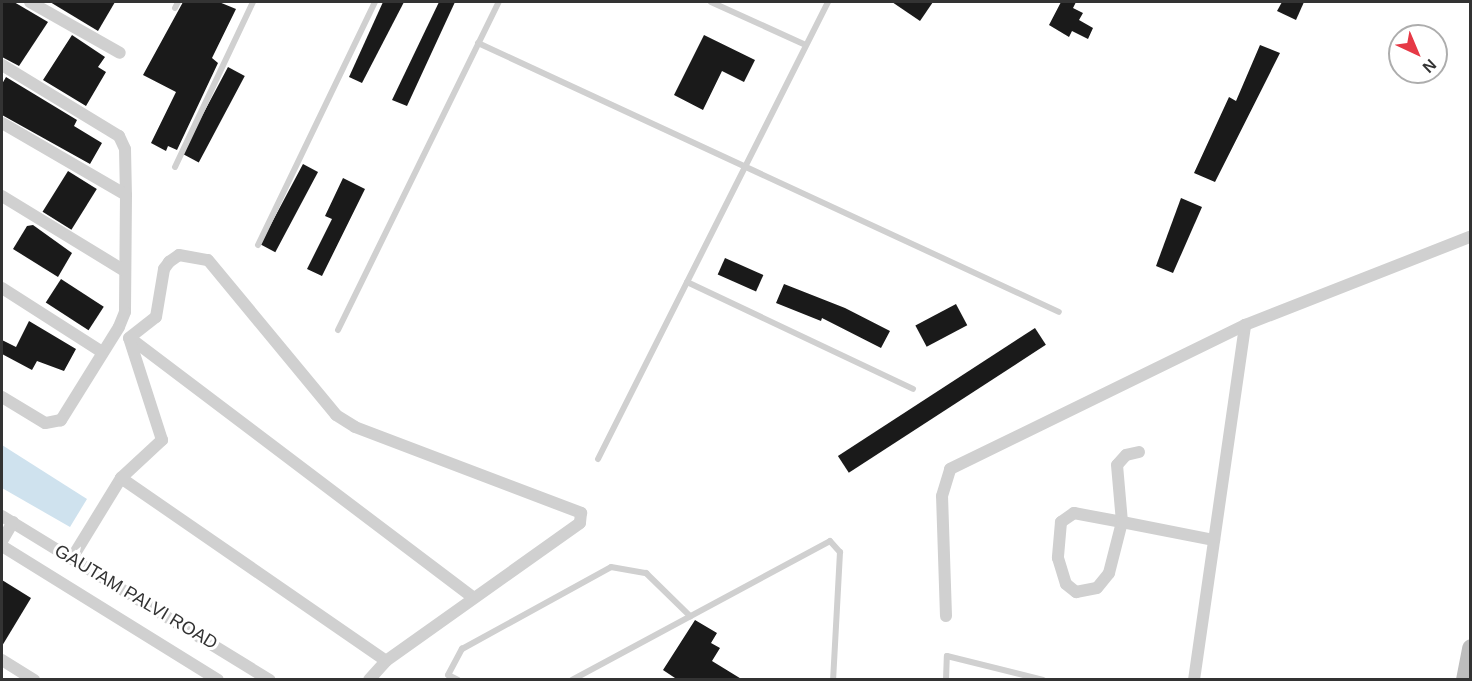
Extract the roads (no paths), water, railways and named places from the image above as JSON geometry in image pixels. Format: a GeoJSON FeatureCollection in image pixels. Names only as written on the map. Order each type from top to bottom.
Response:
{"type":"FeatureCollection","features":[{"type":"Feature","properties":{"kind":"main road"},"geometry":{"type":"LineString","coordinates":[[1464,680],[1470,648]]}},
{"type":"Feature","properties":{"kind":"street"},"geometry":{"type":"LineString","coordinates":[[32,2],[120,53]]}},
{"type":"Feature","properties":{"kind":"street"},"geometry":{"type":"LineString","coordinates":[[2,65],[119,135],[125,149],[126,195],[123,320],[56,423],[45,423],[2,397]]}},
{"type":"Feature","properties":{"kind":"street"},"geometry":{"type":"LineString","coordinates":[[2,123],[126,195]]}},
{"type":"Feature","properties":{"kind":"street"},"geometry":{"type":"LineString","coordinates":[[2,196],[125,271]]}},
{"type":"Feature","properties":{"kind":"street"},"geometry":{"type":"LineString","coordinates":[[946,616],[942,496],[950,469],[1245,326],[1470,237]]}},
{"type":"Feature","properties":{"kind":"street"},"geometry":{"type":"LineString","coordinates":[[129,338],[156,317],[164,269],[170,261],[179,255],[208,260],[336,415],[355,427],[581,513],[580,523],[386,661],[369,680]]}},
{"type":"Feature","properties":{"kind":"street"},"geometry":{"type":"LineString","coordinates":[[2,288],[102,352]]}},
{"type":"Feature","properties":{"kind":"street"},"geometry":{"type":"LineString","coordinates":[[1194,680],[1245,326]]}},
{"type":"Feature","properties":{"kind":"street"},"geometry":{"type":"LineString","coordinates":[[72,558],[121,478],[162,440],[129,338]]}},
{"type":"Feature","properties":{"kind":"street"},"geometry":{"type":"LineString","coordinates":[[129,338],[474,597]]}},
{"type":"Feature","properties":{"kind":"street"},"geometry":{"type":"LineString","coordinates":[[1139,452],[1126,455],[1117,465],[1122,522],[1109,573],[1097,588],[1076,592],[1066,584],[1058,558],[1060,522],[1074,513],[1122,522],[1214,540]]}},
{"type":"Feature","properties":{"kind":"street"},"geometry":{"type":"LineString","coordinates":[[121,478],[386,661]]}},
{"type":"Feature","properties":{"kind":"street","name":"GAUTAM PALVI ROAD"},"geometry":{"type":"LineString","coordinates":[[2,516],[270,680]]}},
{"type":"Feature","properties":{"kind":"street"},"geometry":{"type":"LineString","coordinates":[[2,541],[13,522]]}},
{"type":"Feature","properties":{"kind":"street","name":"GAUTAM PALVI ROAD"},"geometry":{"type":"LineString","coordinates":[[2,546],[218,680]]}},
{"type":"Feature","properties":{"kind":"street"},"geometry":{"type":"LineString","coordinates":[[2,660],[34,680]]}},
{"type":"Feature","properties":{"kind":"lane"},"geometry":{"type":"LineString","coordinates":[[175,167],[253,2]]}},
{"type":"Feature","properties":{"kind":"lane"},"geometry":{"type":"LineString","coordinates":[[258,245],[375,2]]}},
{"type":"Feature","properties":{"kind":"lane"},"geometry":{"type":"LineString","coordinates":[[338,330],[499,2]]}},
{"type":"Feature","properties":{"kind":"lane"},"geometry":{"type":"LineString","coordinates":[[711,2],[806,45]]}},
{"type":"Feature","properties":{"kind":"lane"},"geometry":{"type":"LineString","coordinates":[[598,459],[828,2]]}},
{"type":"Feature","properties":{"kind":"lane"},"geometry":{"type":"LineString","coordinates":[[478,43],[1059,312]]}},
{"type":"Feature","properties":{"kind":"lane"},"geometry":{"type":"LineString","coordinates":[[687,282],[913,389]]}},
{"type":"Feature","properties":{"kind":"lane"},"geometry":{"type":"LineString","coordinates":[[572,680],[830,541],[835,543],[840,552],[833,680]]}},
{"type":"Feature","properties":{"kind":"lane"},"geometry":{"type":"LineString","coordinates":[[458,680],[448,675],[462,649],[611,567],[646,573],[690,616]]}},
{"type":"Feature","properties":{"kind":"lane"},"geometry":{"type":"LineString","coordinates":[[946,680],[947,656],[1043,680]]}},
{"type":"Feature","properties":{"kind":"water"},"geometry":{"type":"Polygon","coordinates":[[[2,445],[87,499],[70,527],[2,488],[2,445]]]}}]}
